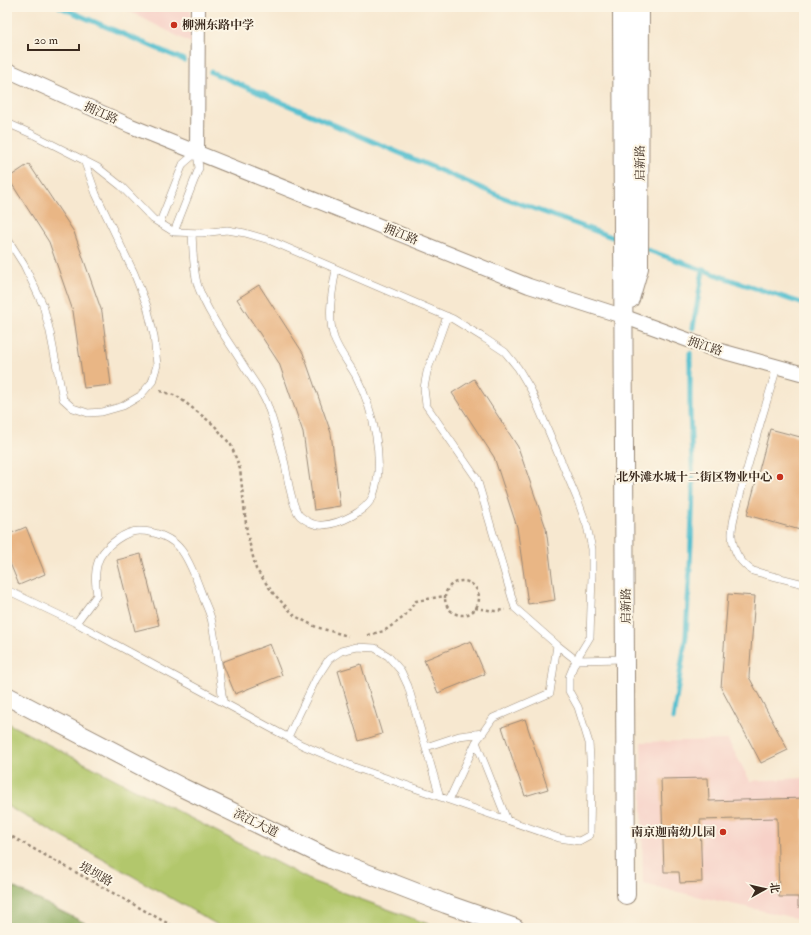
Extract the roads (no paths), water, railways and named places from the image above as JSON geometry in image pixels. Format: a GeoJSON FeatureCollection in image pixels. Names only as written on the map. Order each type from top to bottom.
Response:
{"type":"FeatureCollection","features":[{"type":"Feature","properties":{"kind":"street"},"geometry":{"type":"LineString","coordinates":[[197,152],[198,7]]}},
{"type":"Feature","properties":{"kind":"street","name":"启新路"},"geometry":{"type":"LineString","coordinates":[[622,7],[623,219],[631,256]]}},
{"type":"Feature","properties":{"kind":"street","name":"启新路"},"geometry":{"type":"LineString","coordinates":[[626,895],[625,317],[631,256],[640,235],[640,7]]}},
{"type":"Feature","properties":{"kind":"street","name":"拥江路"},"geometry":{"type":"LineString","coordinates":[[7,70],[131,126],[529,286],[625,317],[710,348],[804,374]]}},
{"type":"Feature","properties":{"kind":"street","name":"滨江大道"},"geometry":{"type":"LineString","coordinates":[[7,696],[183,788],[330,859],[446,904],[516,928]]}},
{"type":"Feature","properties":{"kind":"lane"},"geometry":{"type":"LineString","coordinates":[[7,123],[97,167],[121,186],[153,219],[174,232],[202,233],[227,230],[245,233],[269,240],[447,316],[504,352],[518,368],[531,390],[578,501],[587,526],[592,549],[590,637],[568,677],[570,691],[578,707],[589,743],[591,774],[590,835],[579,841],[559,838],[354,767],[302,745],[76,623],[7,590]]}},
{"type":"Feature","properties":{"kind":"lane"},"geometry":{"type":"LineString","coordinates":[[160,222],[183,164],[197,152]]}},
{"type":"Feature","properties":{"kind":"lane"},"geometry":{"type":"LineString","coordinates":[[174,232],[199,168],[197,152]]}},
{"type":"Feature","properties":{"kind":"lane"},"geometry":{"type":"LineString","coordinates":[[7,238],[24,265],[43,304],[50,332],[62,399],[73,408],[88,413],[102,412],[123,406],[140,396],[152,382],[157,365],[154,336],[147,306],[134,273],[96,194],[84,160]]}},
{"type":"Feature","properties":{"kind":"lane"},"geometry":{"type":"LineString","coordinates":[[192,233],[198,288],[216,322],[266,402],[298,514],[307,521],[321,525],[341,522],[360,510],[372,498],[377,481],[379,464],[374,424],[356,377],[338,348],[330,320],[331,298],[336,269]]}},
{"type":"Feature","properties":{"kind":"lane"},"geometry":{"type":"LineString","coordinates":[[447,316],[424,388],[426,405],[477,479],[515,608],[576,660],[626,659]]}},
{"type":"Feature","properties":{"kind":"lane"},"geometry":{"type":"LineString","coordinates":[[777,367],[748,463],[734,521],[732,534],[733,544],[740,560],[746,567],[753,571],[804,584]]}},
{"type":"Feature","properties":{"kind":"lane"},"geometry":{"type":"LineString","coordinates":[[76,623],[97,596],[95,579],[96,569],[101,555],[110,545],[125,535],[139,530],[162,535],[173,542],[181,550],[194,573],[212,621],[223,701]]}},
{"type":"Feature","properties":{"kind":"lane"},"geometry":{"type":"LineString","coordinates":[[449,800],[476,742],[493,718],[550,692],[557,645]]}},
{"type":"Feature","properties":{"kind":"lane"},"geometry":{"type":"LineString","coordinates":[[288,737],[316,680],[329,659],[341,651],[357,647],[376,648],[388,656],[401,671],[408,686],[440,797]]}},
{"type":"Feature","properties":{"kind":"lane"},"geometry":{"type":"LineString","coordinates":[[426,747],[459,736],[483,733]]}},
{"type":"Feature","properties":{"kind":"lane"},"geometry":{"type":"LineString","coordinates":[[476,742],[507,820]]}},
{"type":"Feature","properties":{"kind":"waterway"},"geometry":{"type":"LineString","coordinates":[[60,7],[184,60]]}},
{"type":"Feature","properties":{"kind":"waterway"},"geometry":{"type":"LineString","coordinates":[[211,72],[502,197],[620,240]]}},
{"type":"Feature","properties":{"kind":"waterway"},"geometry":{"type":"LineString","coordinates":[[642,248],[804,304]]}},
{"type":"Feature","properties":{"kind":"waterway"},"geometry":{"type":"LineString","coordinates":[[693,328],[703,270]]}},
{"type":"Feature","properties":{"kind":"waterway"},"geometry":{"type":"LineString","coordinates":[[673,719],[686,636],[690,567],[693,488],[690,412],[690,353]]}},
{"type":"Feature","properties":{"kind":"place","name":"柳洲东路中学"},"geometry":{"type":"Point","coordinates":[174,25]}},
{"type":"Feature","properties":{"kind":"place","name":"北外滩水城十二街区物业中心"},"geometry":{"type":"Point","coordinates":[780,477]}},
{"type":"Feature","properties":{"kind":"place","name":"南京迦南幼儿园"},"geometry":{"type":"Point","coordinates":[723,832]}}]}
